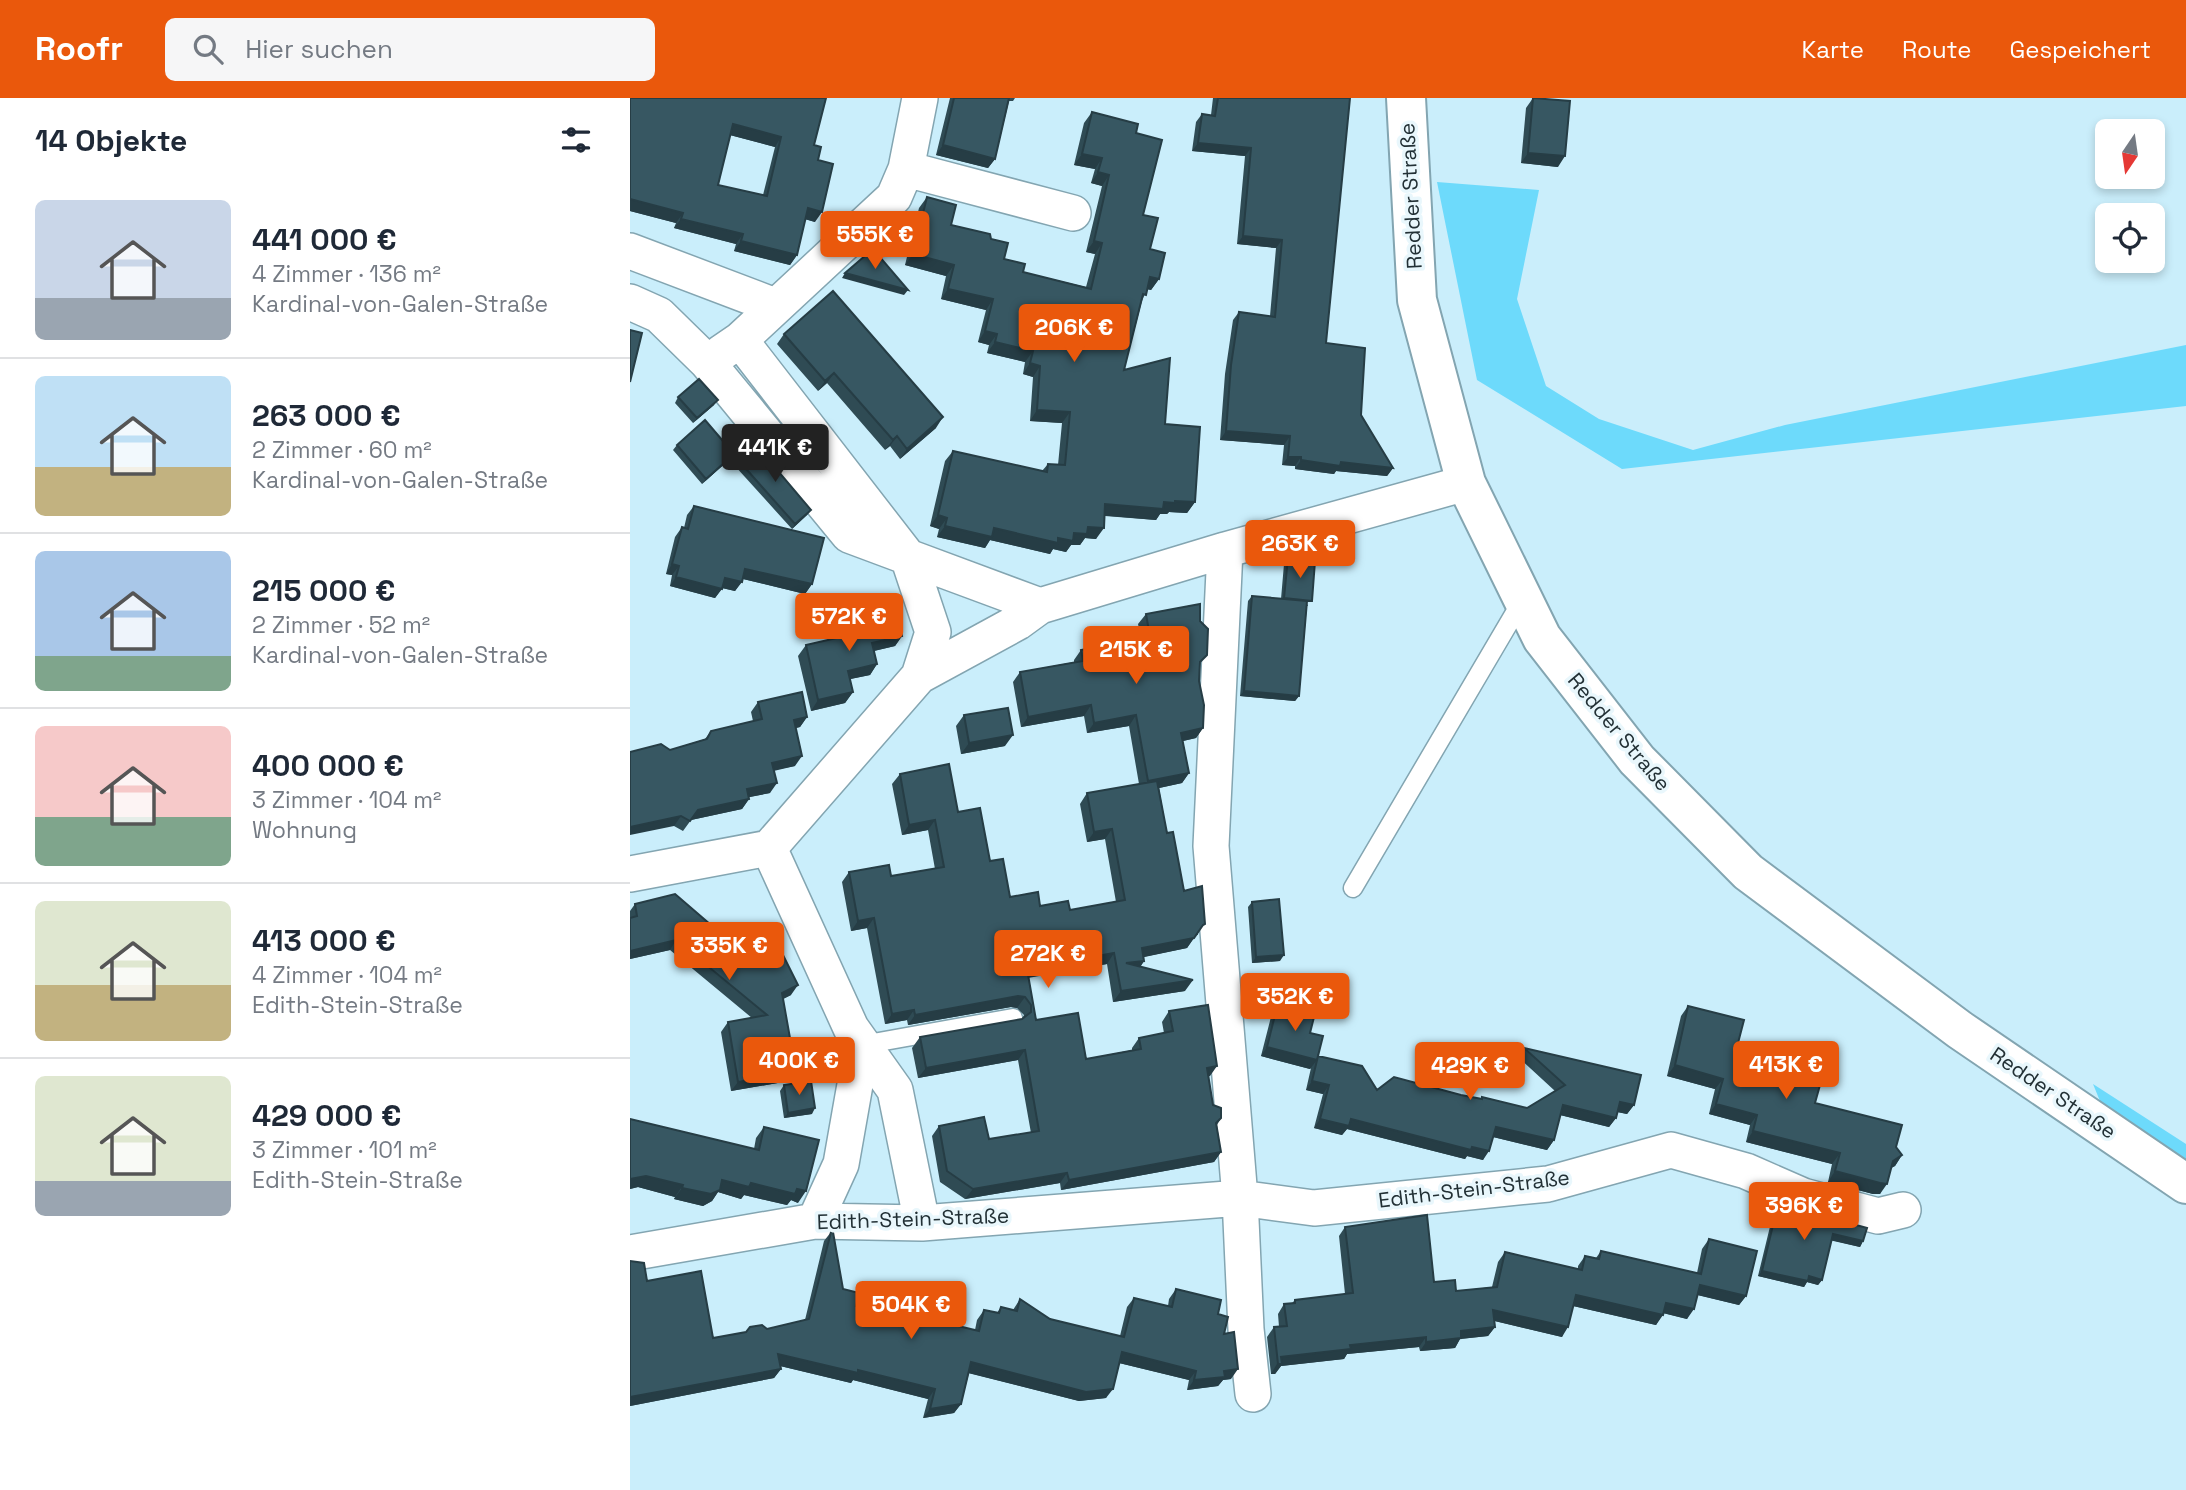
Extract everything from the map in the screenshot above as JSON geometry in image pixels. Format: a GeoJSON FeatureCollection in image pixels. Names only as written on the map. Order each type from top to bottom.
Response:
{"type":"FeatureCollection","features":[{"type":"Feature","properties":{"kind":"street"},"geometry":{"type":"LineString","coordinates":[[707,362],[740,340],[894,197],[906,169],[920,98]]}},
{"type":"Feature","properties":{"kind":"street","name":"Redder Straße"},"geometry":{"type":"LineString","coordinates":[[1406,98],[1417,300],[1466,482],[1542,638],[1637,760],[1748,872],[1959,1030],[2186,1184]]}},
{"type":"Feature","properties":{"kind":"street"},"geometry":{"type":"LineString","coordinates":[[906,169],[1073,213]]}},
{"type":"Feature","properties":{"kind":"street"},"geometry":{"type":"LineString","coordinates":[[630,251],[775,306]]}},
{"type":"Feature","properties":{"kind":"street"},"geometry":{"type":"LineString","coordinates":[[630,302],[659,315],[707,362],[849,535],[1040,606]]}},
{"type":"Feature","properties":{"kind":"street"},"geometry":{"type":"LineString","coordinates":[[740,340],[908,557],[933,632],[919,677]]}},
{"type":"Feature","properties":{"kind":"street"},"geometry":{"type":"LineString","coordinates":[[630,874],[769,848],[919,677],[1018,622],[1040,606],[1466,482]]}},
{"type":"Feature","properties":{"kind":"street"},"geometry":{"type":"LineString","coordinates":[[1225,550],[1211,846],[1240,1198],[1245,1329],[1253,1394]]}},
{"type":"Feature","properties":{"kind":"street"},"geometry":{"type":"LineString","coordinates":[[769,848],[851,1028],[895,1090],[922,1223]]}},
{"type":"Feature","properties":{"kind":"street"},"geometry":{"type":"LineString","coordinates":[[815,1221],[841,1164],[862,1045]]}},
{"type":"Feature","properties":{"kind":"street","name":"Edith-Stein-Straße"},"geometry":{"type":"LineString","coordinates":[[630,1253],[815,1221],[922,1223],[1240,1198],[1314,1208],[1548,1184],[1671,1150],[1746,1171],[1803,1196],[1878,1216],[1903,1210]]}},
{"type":"Feature","properties":{"kind":"lane"},"geometry":{"type":"LineString","coordinates":[[1353,888],[1523,599]]}},
{"type":"Feature","properties":{"kind":"lane"},"geometry":{"type":"LineString","coordinates":[[862,1045],[1013,1018]]}},
{"type":"Feature","properties":{"kind":"shaded area"},"geometry":{"type":"Polygon","coordinates":[[[1437,182],[1539,190],[1517,299],[1546,386],[1599,419],[1693,450],[1785,425],[2186,345],[2186,406],[1622,469],[1477,380],[1437,182]]]}},
{"type":"Feature","properties":{"kind":"shaded area"},"geometry":{"type":"Polygon","coordinates":[[[2093,1084],[2186,1144],[2186,1201],[2127,1167],[2093,1084]]]}},
{"type":"Feature","properties":{"kind":"building"},"geometry":{"type":"Polygon","coordinates":[[[630,98],[826,98],[814,145],[821,147],[818,160],[833,164],[822,212],[808,208],[797,255],[741,241],[743,234],[681,219],[683,213],[630,199],[630,98]],[[733,124],[718,185],[767,196],[781,137],[733,124]]]}},
{"type":"Feature","properties":{"kind":"building"},"geometry":{"type":"Polygon","coordinates":[[[954,98],[1009,98],[995,159],[943,145],[954,98]]]}},
{"type":"Feature","properties":{"kind":"building"},"geometry":{"type":"Polygon","coordinates":[[[1218,98],[1350,98],[1326,343],[1365,348],[1361,415],[1393,468],[1341,462],[1340,466],[1301,460],[1301,457],[1288,457],[1290,436],[1226,431],[1231,365],[1239,312],[1275,317],[1282,240],[1243,236],[1251,148],[1198,143],[1202,114],[1215,116],[1218,98]]]}},
{"type":"Feature","properties":{"kind":"building"},"geometry":{"type":"Polygon","coordinates":[[[1533,98],[1570,101],[1565,156],[1528,153],[1533,98]]]}},
{"type":"Feature","properties":{"kind":"building"},"geometry":{"type":"Polygon","coordinates":[[[1092,112],[1138,124],[1136,133],[1162,140],[1143,215],[1158,218],[1150,249],[1165,253],[1159,279],[1150,277],[1146,295],[1143,294],[1124,370],[1170,358],[1165,424],[1200,427],[1195,502],[1164,502],[1163,509],[1105,504],[1104,528],[1088,527],[1087,534],[1074,533],[1073,541],[1058,538],[1058,543],[994,528],[992,537],[945,526],[947,518],[938,515],[953,451],[1047,472],[1048,464],[1065,465],[1070,412],[1037,410],[1040,366],[1030,363],[1033,351],[995,342],[997,334],[985,331],[993,299],[948,289],[954,265],[913,254],[927,197],[956,205],[951,225],[990,234],[991,239],[1008,243],[1004,259],[1025,264],[1023,272],[1091,289],[1102,243],[1094,241],[1109,175],[1098,172],[1102,158],[1082,154],[1092,112]]]}},
{"type":"Feature","properties":{"kind":"building"},"geometry":{"type":"Polygon","coordinates":[[[873,249],[908,290],[845,273],[873,249]]]}},
{"type":"Feature","properties":{"kind":"building"},"geometry":{"type":"Polygon","coordinates":[[[833,291],[943,417],[907,449],[897,436],[893,440],[834,373],[825,381],[784,334],[833,291]]]}},
{"type":"Feature","properties":{"kind":"building"},"geometry":{"type":"Polygon","coordinates":[[[630,330],[642,333],[630,382],[630,330]]]}},
{"type":"Feature","properties":{"kind":"building"},"geometry":{"type":"Polygon","coordinates":[[[699,379],[718,400],[697,418],[678,397],[699,379]]]}},
{"type":"Feature","properties":{"kind":"building"},"geometry":{"type":"Polygon","coordinates":[[[705,420],[734,454],[706,479],[677,445],[705,420]]]}},
{"type":"Feature","properties":{"kind":"building"},"geometry":{"type":"Polygon","coordinates":[[[756,445],[811,510],[795,524],[739,461],[756,445]]]}},
{"type":"Feature","properties":{"kind":"building"},"geometry":{"type":"Polygon","coordinates":[[[694,506],[824,538],[812,584],[745,569],[742,582],[725,578],[722,589],[676,577],[679,566],[672,564],[682,527],[688,529],[694,506]]]}},
{"type":"Feature","properties":{"kind":"building"},"geometry":{"type":"Polygon","coordinates":[[[1288,558],[1315,561],[1312,601],[1284,598],[1288,558]]]}},
{"type":"Feature","properties":{"kind":"building"},"geometry":{"type":"Polygon","coordinates":[[[1252,596],[1307,601],[1299,696],[1244,691],[1252,596]]]}},
{"type":"Feature","properties":{"kind":"building"},"geometry":{"type":"Polygon","coordinates":[[[1200,604],[1200,621],[1208,629],[1207,655],[1200,662],[1199,681],[1204,705],[1203,728],[1181,733],[1189,773],[1148,781],[1136,715],[1094,723],[1091,705],[1028,717],[1020,672],[1083,661],[1081,650],[1150,637],[1146,614],[1200,604]]]}},
{"type":"Feature","properties":{"kind":"building"},"geometry":{"type":"Polygon","coordinates":[[[897,612],[902,636],[872,643],[877,664],[848,671],[853,692],[818,700],[806,645],[841,637],[838,625],[897,612]]]}},
{"type":"Feature","properties":{"kind":"building"},"geometry":{"type":"Polygon","coordinates":[[[802,692],[807,717],[794,720],[802,756],[772,763],[777,783],[747,789],[749,799],[698,810],[690,821],[681,816],[630,827],[630,752],[661,744],[670,750],[707,739],[711,731],[762,719],[758,702],[802,692]]]}},
{"type":"Feature","properties":{"kind":"building"},"geometry":{"type":"Polygon","coordinates":[[[1008,708],[1013,735],[969,743],[964,715],[1008,708]]]}},
{"type":"Feature","properties":{"kind":"building"},"geometry":{"type":"Polygon","coordinates":[[[949,764],[958,812],[980,808],[990,861],[1003,859],[1010,897],[1038,892],[1040,906],[1068,901],[1070,910],[1125,900],[1112,829],[1094,832],[1087,793],[1157,781],[1167,833],[1173,832],[1184,891],[1202,886],[1205,924],[1194,938],[1142,948],[1144,961],[1126,963],[1193,980],[1121,991],[1114,953],[1027,969],[1036,1020],[1078,1013],[1086,1059],[1141,1049],[1139,1038],[1173,1031],[1169,1011],[1208,1005],[1217,1066],[1207,1068],[1213,1105],[1221,1108],[1221,1118],[1216,1123],[1221,1152],[1069,1180],[1067,1173],[973,1189],[947,1171],[939,1126],[984,1117],[989,1139],[1039,1131],[1025,1050],[926,1068],[920,1037],[1022,1019],[1031,1012],[1031,1005],[1025,997],[1018,996],[915,1015],[914,1010],[892,1014],[874,918],[858,921],[849,872],[889,865],[891,876],[944,867],[935,820],[909,825],[900,774],[949,764]]]}},
{"type":"Feature","properties":{"kind":"building"},"geometry":{"type":"Polygon","coordinates":[[[675,894],[754,962],[780,949],[798,985],[782,993],[796,1072],[738,1082],[728,1022],[767,1015],[676,940],[630,951],[630,918],[637,916],[635,904],[675,894]]]}},
{"type":"Feature","properties":{"kind":"building"},"geometry":{"type":"Polygon","coordinates":[[[1279,899],[1284,955],[1256,957],[1252,902],[1279,899]]]}},
{"type":"Feature","properties":{"kind":"building"},"geometry":{"type":"Polygon","coordinates":[[[1278,1003],[1315,1013],[1310,1033],[1323,1036],[1317,1060],[1267,1047],[1278,1003]]]}},
{"type":"Feature","properties":{"kind":"building"},"geometry":{"type":"Polygon","coordinates":[[[1688,1006],[1744,1020],[1738,1043],[1741,1047],[1737,1065],[1820,1085],[1815,1103],[1902,1125],[1896,1147],[1902,1155],[1893,1161],[1887,1184],[1835,1171],[1840,1153],[1753,1131],[1757,1115],[1716,1104],[1723,1079],[1675,1065],[1688,1006]]]}},
{"type":"Feature","properties":{"kind":"building"},"geometry":{"type":"Polygon","coordinates":[[[1524,1048],[1641,1075],[1634,1105],[1620,1102],[1616,1118],[1563,1105],[1554,1140],[1496,1127],[1489,1151],[1472,1147],[1471,1150],[1351,1119],[1349,1126],[1320,1119],[1329,1085],[1312,1081],[1318,1056],[1362,1066],[1377,1090],[1394,1077],[1461,1095],[1527,1108],[1565,1085],[1524,1048]]]}},
{"type":"Feature","properties":{"kind":"building"},"geometry":{"type":"Polygon","coordinates":[[[811,1081],[815,1108],[788,1113],[784,1085],[811,1081]]]}},
{"type":"Feature","properties":{"kind":"building"},"geometry":{"type":"Polygon","coordinates":[[[630,1119],[759,1150],[764,1127],[819,1140],[806,1191],[797,1189],[795,1194],[751,1183],[749,1187],[722,1180],[720,1190],[711,1194],[646,1176],[630,1179],[630,1119]]]}},
{"type":"Feature","properties":{"kind":"building"},"geometry":{"type":"Polygon","coordinates":[[[1779,1200],[1801,1210],[1867,1228],[1863,1241],[1833,1234],[1822,1280],[1809,1276],[1808,1281],[1762,1271],[1779,1200]]]}},
{"type":"Feature","properties":{"kind":"building"},"geometry":{"type":"Polygon","coordinates":[[[1427,1215],[1434,1282],[1455,1280],[1456,1291],[1497,1287],[1505,1252],[1582,1270],[1585,1256],[1599,1259],[1601,1251],[1701,1274],[1709,1239],[1757,1251],[1746,1296],[1700,1285],[1694,1309],[1666,1303],[1663,1315],[1576,1295],[1568,1327],[1493,1310],[1495,1327],[1461,1331],[1461,1338],[1426,1342],[1426,1337],[1350,1345],[1351,1349],[1281,1357],[1282,1364],[1278,1364],[1274,1327],[1287,1326],[1284,1304],[1295,1303],[1295,1300],[1353,1293],[1345,1227],[1427,1215]]]}},
{"type":"Feature","properties":{"kind":"building"},"geometry":{"type":"Polygon","coordinates":[[[831,1232],[843,1289],[859,1293],[856,1306],[902,1319],[904,1313],[979,1331],[984,1310],[999,1313],[1001,1307],[1017,1311],[1020,1299],[1050,1319],[1124,1337],[1134,1298],[1172,1307],[1176,1289],[1221,1300],[1218,1314],[1228,1317],[1224,1334],[1234,1332],[1238,1369],[1224,1371],[1225,1377],[1194,1380],[1196,1371],[1122,1352],[1113,1389],[1086,1392],[971,1362],[961,1404],[930,1409],[935,1389],[778,1354],[781,1369],[630,1397],[630,1261],[644,1263],[647,1281],[701,1271],[713,1338],[746,1332],[750,1327],[762,1325],[767,1329],[809,1319],[831,1232]]]}}]}
